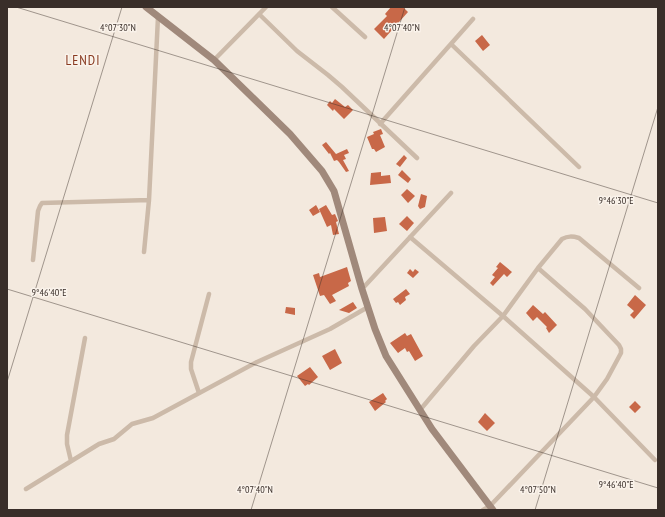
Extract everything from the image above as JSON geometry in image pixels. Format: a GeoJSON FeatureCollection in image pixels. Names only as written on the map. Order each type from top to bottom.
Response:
{"type":"FeatureCollection","features":[{"type":"Feature","properties":{"kind":"main road"},"geometry":{"type":"LineString","coordinates":[[146,7],[214,60],[290,134],[322,171],[337,200],[362,289],[375,329],[386,356],[432,429],[491,508]]}},
{"type":"Feature","properties":{"kind":"street"},"geometry":{"type":"LineString","coordinates":[[214,60],[266,7]]}},
{"type":"Feature","properties":{"kind":"street"},"geometry":{"type":"LineString","coordinates":[[332,7],[365,37]]}},
{"type":"Feature","properties":{"kind":"street"},"geometry":{"type":"LineString","coordinates":[[259,14],[296,51],[328,75],[416,158]]}},
{"type":"Feature","properties":{"kind":"street"},"geometry":{"type":"LineString","coordinates":[[144,252],[158,17]]}},
{"type":"Feature","properties":{"kind":"street"},"geometry":{"type":"LineString","coordinates":[[380,124],[473,19]]}},
{"type":"Feature","properties":{"kind":"street"},"geometry":{"type":"LineString","coordinates":[[451,44],[579,168]]}},
{"type":"Feature","properties":{"kind":"street"},"geometry":{"type":"LineString","coordinates":[[362,289],[451,193]]}},
{"type":"Feature","properties":{"kind":"street"},"geometry":{"type":"LineString","coordinates":[[33,260],[38,211],[42,203],[148,200]]}},
{"type":"Feature","properties":{"kind":"street"},"geometry":{"type":"LineString","coordinates":[[420,410],[474,346],[503,316],[538,268],[562,239],[567,236],[578,238],[640,288]]}},
{"type":"Feature","properties":{"kind":"street"},"geometry":{"type":"LineString","coordinates":[[410,237],[503,316],[594,397],[655,460]]}},
{"type":"Feature","properties":{"kind":"street"},"geometry":{"type":"LineString","coordinates":[[482,510],[491,508],[594,397],[607,379],[619,357],[621,349],[585,309],[538,268]]}},
{"type":"Feature","properties":{"kind":"street"},"geometry":{"type":"LineString","coordinates":[[199,393],[191,368],[191,362],[210,294]]}},
{"type":"Feature","properties":{"kind":"street"},"geometry":{"type":"LineString","coordinates":[[26,489],[99,444],[114,439],[132,424],[153,418],[257,362],[330,329],[368,307]]}},
{"type":"Feature","properties":{"kind":"street"},"geometry":{"type":"LineString","coordinates":[[71,461],[67,444],[67,435],[85,338]]}},
{"type":"Feature","properties":{"kind":"building"},"geometry":{"type":"Polygon","coordinates":[[[391,7],[403,7],[408,12],[384,39],[374,29],[387,16],[385,14],[391,7]]]}},
{"type":"Feature","properties":{"kind":"building"},"geometry":{"type":"Polygon","coordinates":[[[482,35],[490,45],[483,51],[475,41],[482,35]]]}},
{"type":"Feature","properties":{"kind":"building"},"geometry":{"type":"Polygon","coordinates":[[[335,99],[345,107],[348,105],[353,110],[344,119],[334,109],[333,111],[327,105],[330,101],[332,103],[335,99]]]}},
{"type":"Feature","properties":{"kind":"building"},"geometry":{"type":"Polygon","coordinates":[[[381,129],[383,134],[380,135],[385,147],[376,152],[372,149],[367,137],[374,134],[373,132],[381,129]]]}},
{"type":"Feature","properties":{"kind":"building"},"geometry":{"type":"Polygon","coordinates":[[[326,142],[336,154],[347,149],[349,153],[344,155],[346,159],[343,160],[349,171],[346,172],[337,160],[334,161],[330,153],[329,154],[322,145],[326,142]]]}},
{"type":"Feature","properties":{"kind":"building"},"geometry":{"type":"Polygon","coordinates":[[[404,155],[407,158],[400,167],[396,164],[404,155]]]}},
{"type":"Feature","properties":{"kind":"building"},"geometry":{"type":"Polygon","coordinates":[[[402,170],[411,179],[408,183],[398,175],[402,170]]]}},
{"type":"Feature","properties":{"kind":"building"},"geometry":{"type":"Polygon","coordinates":[[[381,172],[381,176],[390,175],[391,183],[370,185],[371,173],[381,172]]]}},
{"type":"Feature","properties":{"kind":"building"},"geometry":{"type":"Polygon","coordinates":[[[407,189],[415,196],[408,203],[401,195],[407,189]]]}},
{"type":"Feature","properties":{"kind":"building"},"geometry":{"type":"Polygon","coordinates":[[[421,194],[427,196],[425,207],[420,209],[418,206],[421,194]]]}},
{"type":"Feature","properties":{"kind":"building"},"geometry":{"type":"Polygon","coordinates":[[[316,205],[320,212],[313,216],[309,210],[316,205]]]}},
{"type":"Feature","properties":{"kind":"building"},"geometry":{"type":"Polygon","coordinates":[[[326,205],[332,215],[335,214],[338,221],[336,222],[339,234],[333,235],[331,225],[327,227],[319,209],[326,205]]]}},
{"type":"Feature","properties":{"kind":"building"},"geometry":{"type":"Polygon","coordinates":[[[407,216],[414,223],[407,231],[399,224],[407,216]]]}},
{"type":"Feature","properties":{"kind":"building"},"geometry":{"type":"Polygon","coordinates":[[[385,217],[387,231],[374,233],[373,218],[385,217]]]}},
{"type":"Feature","properties":{"kind":"building"},"geometry":{"type":"Polygon","coordinates":[[[500,262],[512,272],[507,277],[504,274],[493,286],[490,283],[495,277],[492,275],[498,268],[496,267],[500,262]]]}},
{"type":"Feature","properties":{"kind":"building"},"geometry":{"type":"Polygon","coordinates":[[[347,267],[351,281],[348,283],[349,286],[332,295],[336,301],[330,304],[324,295],[320,296],[313,275],[319,273],[320,277],[347,267]]]}},
{"type":"Feature","properties":{"kind":"building"},"geometry":{"type":"Polygon","coordinates":[[[410,269],[413,272],[415,269],[419,272],[413,278],[407,273],[410,269]]]}},
{"type":"Feature","properties":{"kind":"building"},"geometry":{"type":"Polygon","coordinates":[[[406,289],[410,294],[405,297],[406,300],[400,305],[398,302],[396,303],[393,299],[406,289]]]}},
{"type":"Feature","properties":{"kind":"building"},"geometry":{"type":"Polygon","coordinates":[[[635,295],[646,305],[634,319],[630,315],[634,311],[627,305],[635,295]]]}},
{"type":"Feature","properties":{"kind":"building"},"geometry":{"type":"Polygon","coordinates":[[[353,302],[357,308],[349,313],[339,310],[353,302]]]}},
{"type":"Feature","properties":{"kind":"building"},"geometry":{"type":"Polygon","coordinates":[[[533,305],[543,314],[545,312],[557,325],[549,333],[546,328],[547,327],[537,317],[533,321],[526,313],[533,305]]]}},
{"type":"Feature","properties":{"kind":"building"},"geometry":{"type":"Polygon","coordinates":[[[286,307],[295,308],[295,315],[285,313],[286,307]]]}},
{"type":"Feature","properties":{"kind":"building"},"geometry":{"type":"Polygon","coordinates":[[[405,333],[407,336],[411,334],[423,356],[415,361],[409,351],[407,352],[405,348],[398,353],[390,343],[405,333]]]}},
{"type":"Feature","properties":{"kind":"building"},"geometry":{"type":"Polygon","coordinates":[[[335,349],[342,363],[330,370],[322,356],[335,349]]]}},
{"type":"Feature","properties":{"kind":"building"},"geometry":{"type":"Polygon","coordinates":[[[310,367],[318,377],[309,385],[308,384],[305,386],[297,376],[310,367]]]}},
{"type":"Feature","properties":{"kind":"building"},"geometry":{"type":"Polygon","coordinates":[[[383,393],[387,399],[385,401],[386,402],[375,411],[369,402],[383,393]]]}},
{"type":"Feature","properties":{"kind":"building"},"geometry":{"type":"Polygon","coordinates":[[[635,401],[641,407],[635,413],[629,407],[635,401]]]}},
{"type":"Feature","properties":{"kind":"building"},"geometry":{"type":"Polygon","coordinates":[[[485,413],[495,423],[487,431],[478,422],[485,413]]]}},
{"type":"Feature","properties":{"kind":"district","name":"LENDI"},"geometry":{"type":"Point","coordinates":[83,60]}}]}
